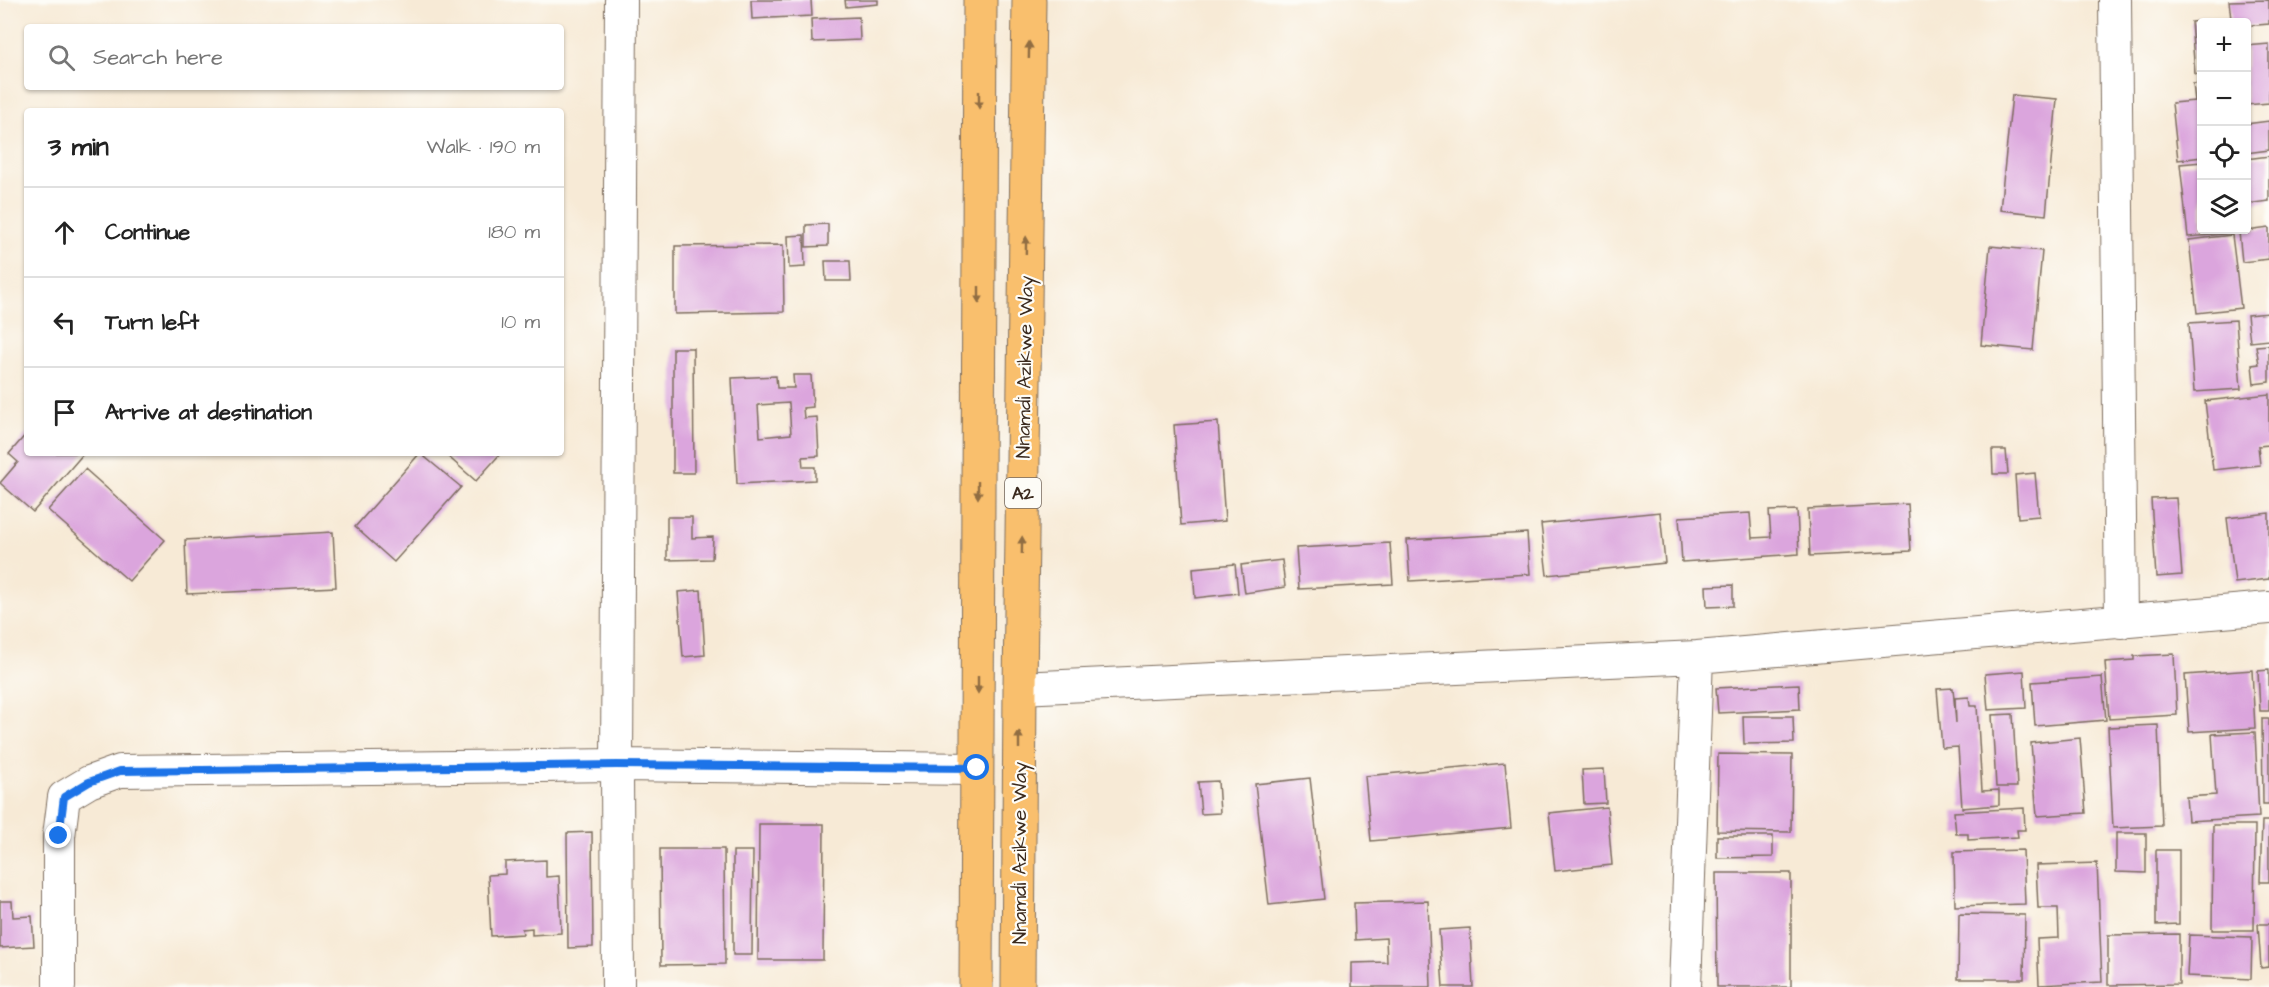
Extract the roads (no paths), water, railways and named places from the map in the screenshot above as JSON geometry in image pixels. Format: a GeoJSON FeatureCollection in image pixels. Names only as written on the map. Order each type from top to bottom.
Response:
{"type":"FeatureCollection","features":[{"type":"Feature","properties":{"kind":"highway","name":"A2"},"geometry":{"type":"LineString","coordinates":[[976,987],[980,0]]}},
{"type":"Feature","properties":{"kind":"highway","name":"Nnamdi Azikwe Way"},"geometry":{"type":"LineString","coordinates":[[1018,987],[1029,0]]}},
{"type":"Feature","properties":{"kind":"street"},"geometry":{"type":"LineString","coordinates":[[618,987],[621,0]]}},
{"type":"Feature","properties":{"kind":"street"},"geometry":{"type":"LineString","coordinates":[[2115,0],[2121,622]]}},
{"type":"Feature","properties":{"kind":"street"},"geometry":{"type":"LineString","coordinates":[[1020,688],[1696,657],[2269,608]]}},
{"type":"Feature","properties":{"kind":"street"},"geometry":{"type":"LineString","coordinates":[[1684,987],[1696,657]]}},
{"type":"Feature","properties":{"kind":"street"},"geometry":{"type":"LineString","coordinates":[[59,987],[59,836],[64,797],[89,782],[120,771],[617,765],[977,768]]}}]}
